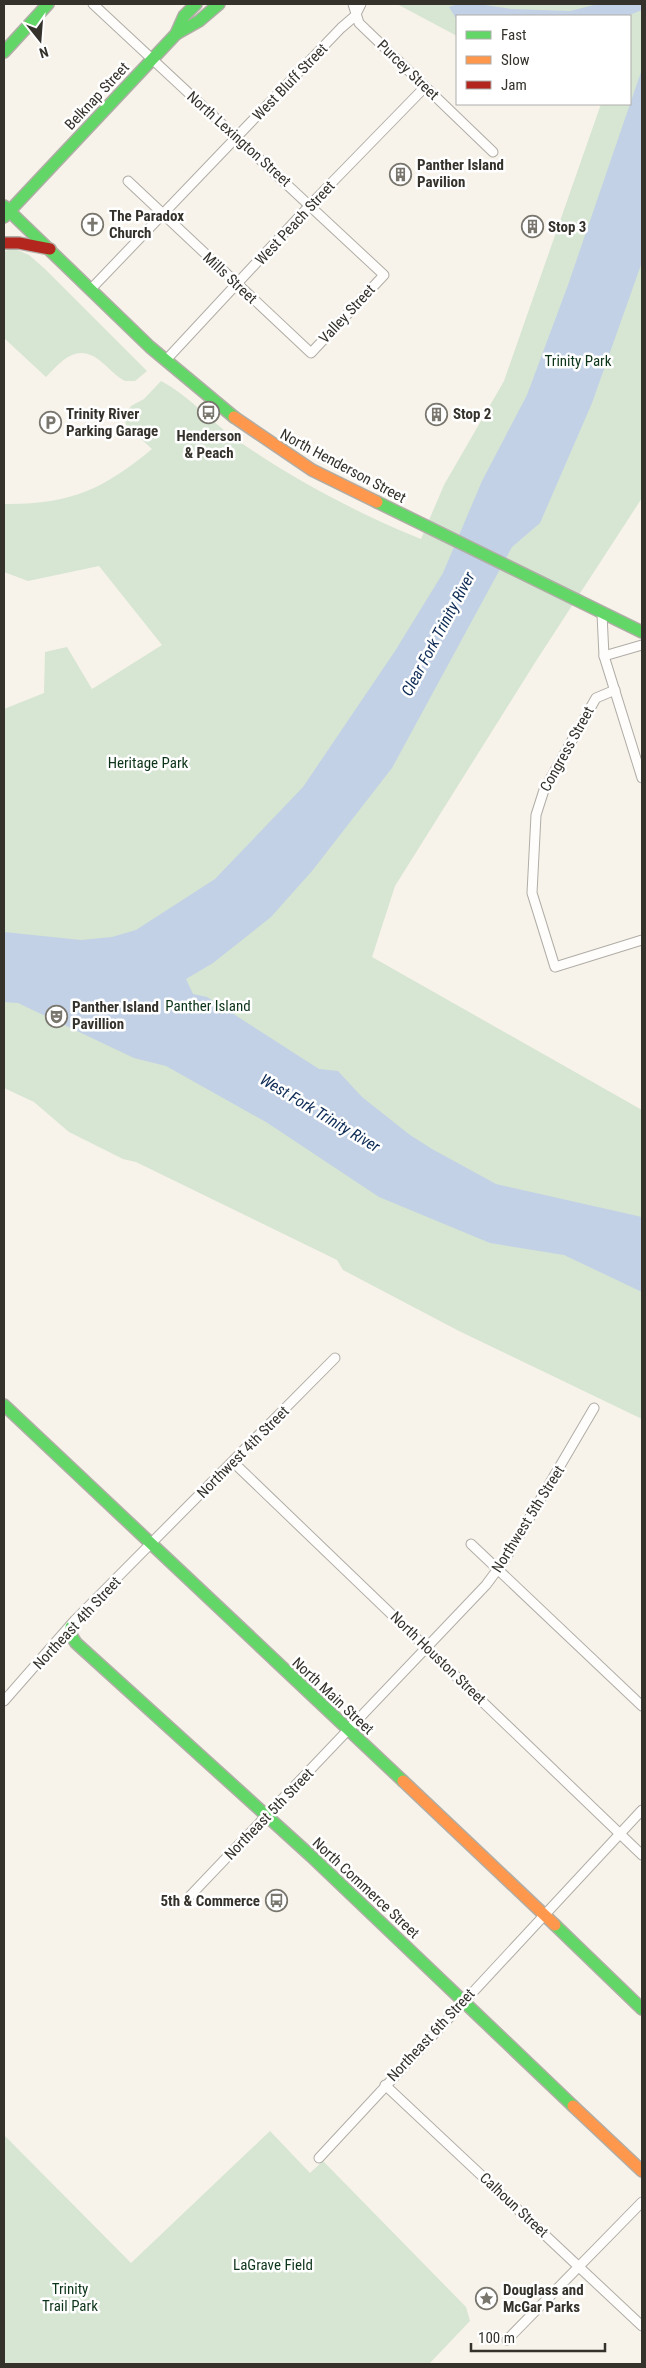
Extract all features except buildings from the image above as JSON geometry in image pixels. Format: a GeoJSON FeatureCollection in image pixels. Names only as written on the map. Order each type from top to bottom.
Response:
{"type":"FeatureCollection","features":[{"type":"Feature","properties":{"kind":"main road"},"geometry":{"type":"LineString","coordinates":[[4,52],[48,4]]}},
{"type":"Feature","properties":{"kind":"main road","name":"Belknap Street"},"geometry":{"type":"LineString","coordinates":[[8,210],[176,34],[184,16],[196,4]]}},
{"type":"Feature","properties":{"kind":"main road"},"geometry":{"type":"LineString","coordinates":[[176,34],[199,21],[219,4]]}},
{"type":"Feature","properties":{"kind":"main road","name":"North Henderson Street"},"geometry":{"type":"LineString","coordinates":[[8,210],[166,360],[211,400],[264,440],[312,470],[642,632]]}},
{"type":"Feature","properties":{"kind":"main road"},"geometry":{"type":"LineString","coordinates":[[4,243],[12,242],[50,249]]}},
{"type":"Feature","properties":{"kind":"main road","name":"North Main Street"},"geometry":{"type":"LineString","coordinates":[[4,1405],[151,1546],[545,1914],[642,2009]]}},
{"type":"Feature","properties":{"kind":"main road","name":"North Commerce Street"},"geometry":{"type":"LineString","coordinates":[[71,1627],[71,1635],[76,1643],[266,1816],[642,2171]]}},
{"type":"Feature","properties":{"kind":"street","name":"North Lexington Street"},"geometry":{"type":"LineString","coordinates":[[93,4],[311,204],[384,275]]}},
{"type":"Feature","properties":{"kind":"street","name":"Purcey Street"},"geometry":{"type":"LineString","coordinates":[[352,4],[360,23],[493,152]]}},
{"type":"Feature","properties":{"kind":"street","name":"West Bluff Street"},"geometry":{"type":"LineString","coordinates":[[91,289],[356,16],[361,4]]}},
{"type":"Feature","properties":{"kind":"street","name":"West Peach Street"},"geometry":{"type":"LineString","coordinates":[[166,360],[311,204],[425,86]]}},
{"type":"Feature","properties":{"kind":"street","name":"Mills Street"},"geometry":{"type":"LineString","coordinates":[[128,181],[311,353]]}},
{"type":"Feature","properties":{"kind":"street","name":"Valley Street"},"geometry":{"type":"LineString","coordinates":[[311,353],[384,275]]}},
{"type":"Feature","properties":{"kind":"street"},"geometry":{"type":"LineString","coordinates":[[602,614],[604,656],[642,778]]}},
{"type":"Feature","properties":{"kind":"street"},"geometry":{"type":"LineString","coordinates":[[604,656],[642,645]]}},
{"type":"Feature","properties":{"kind":"street","name":"Congress Street"},"geometry":{"type":"LineString","coordinates":[[615,690],[596,698],[544,790],[536,815],[532,894],[555,967],[642,940]]}},
{"type":"Feature","properties":{"kind":"street","name":"Northwest 4th Street"},"geometry":{"type":"LineString","coordinates":[[151,1546],[335,1358]]}},
{"type":"Feature","properties":{"kind":"street","name":"Northwest 5th Street"},"geometry":{"type":"LineString","coordinates":[[348,1731],[475,1597],[498,1570],[594,1408]]}},
{"type":"Feature","properties":{"kind":"street","name":"North Houston Street"},"geometry":{"type":"LineString","coordinates":[[233,1462],[642,1855]]}},
{"type":"Feature","properties":{"kind":"street"},"geometry":{"type":"LineString","coordinates":[[471,1544],[642,1706]]}},
{"type":"Feature","properties":{"kind":"street","name":"Northeast 4th Street"},"geometry":{"type":"LineString","coordinates":[[4,1701],[71,1627],[75,1620],[151,1546]]}},
{"type":"Feature","properties":{"kind":"street","name":"Northeast 5th Street"},"geometry":{"type":"LineString","coordinates":[[189,1897],[348,1731]]}},
{"type":"Feature","properties":{"kind":"street","name":"Northeast 6th Street"},"geometry":{"type":"LineString","coordinates":[[319,2158],[385,2084],[642,1810]]}},
{"type":"Feature","properties":{"kind":"street","name":"Calhoun Street"},"geometry":{"type":"LineString","coordinates":[[385,2084],[642,2326]]}},
{"type":"Feature","properties":{"kind":"street"},"geometry":{"type":"LineString","coordinates":[[507,2340],[578,2265],[642,2202]]}},
{"type":"Feature","properties":{"kind":"green space","name":"Panther Island"},"geometry":{"type":"Polygon","coordinates":[[[397,4],[642,4],[642,498],[536,661],[395,886],[372,957],[642,1110],[642,1419],[459,1331],[343,1270],[337,1260],[136,1162],[123,1159],[69,1132],[34,1102],[4,1088],[4,709],[44,693],[45,652],[67,647],[92,689],[162,645],[99,566],[28,581],[4,572],[4,504],[47,502],[84,492],[101,485],[117,475],[152,449],[126,425],[124,416],[131,406],[144,399],[161,381],[188,399],[230,435],[298,479],[372,518],[421,539],[444,485],[504,381],[601,105],[631,105],[631,15],[456,15],[456,35],[397,4]]]}},
{"type":"Feature","properties":{"kind":"green space"},"geometry":{"type":"Polygon","coordinates":[[[15,249],[29,255],[45,269],[147,371],[135,381],[125,381],[95,357],[79,353],[66,358],[46,377],[4,338],[4,251],[15,249]]]}},
{"type":"Feature","properties":{"kind":"green space","name":"LaGrave Field"},"geometry":{"type":"Polygon","coordinates":[[[270,2131],[310,2173],[323,2161],[466,2307],[470,2321],[429,2364],[4,2364],[4,2135],[131,2263],[270,2131]]]}},
{"type":"Feature","properties":{"kind":"water"},"geometry":{"type":"Polygon","coordinates":[[[458,4],[478,4],[511,9],[570,11],[598,4],[642,4],[642,10],[630,15],[456,15],[456,18],[449,7],[458,4]]]}},
{"type":"Feature","properties":{"kind":"water"},"geometry":{"type":"Polygon","coordinates":[[[642,69],[642,262],[592,403],[540,523],[512,547],[392,768],[312,871],[271,917],[213,963],[186,979],[193,994],[207,997],[319,1069],[338,1071],[362,1097],[410,1135],[496,1184],[642,1217],[642,1292],[564,1255],[490,1243],[379,1197],[266,1122],[166,1066],[134,1058],[18,1003],[4,1002],[4,932],[81,940],[112,937],[136,930],[215,879],[303,787],[395,651],[443,573],[482,481],[527,395],[568,285],[642,69]]]}},
{"type":"Feature","properties":{"kind":"traffic: fast"},"geometry":{"type":"LineString","coordinates":[[4,52],[48,4]]}},
{"type":"Feature","properties":{"kind":"traffic: fast"},"geometry":{"type":"LineString","coordinates":[[4,217],[176,34],[184,16],[196,4]]}},
{"type":"Feature","properties":{"kind":"traffic: fast"},"geometry":{"type":"LineString","coordinates":[[176,34],[199,21],[219,4]]}},
{"type":"Feature","properties":{"kind":"traffic: fast"},"geometry":{"type":"LineString","coordinates":[[4,206],[150,347],[234,417]]}},
{"type":"Feature","properties":{"kind":"traffic: fast"},"geometry":{"type":"LineString","coordinates":[[377,502],[642,632]]}},
{"type":"Feature","properties":{"kind":"traffic: fast"},"geometry":{"type":"LineString","coordinates":[[4,1405],[403,1781]]}},
{"type":"Feature","properties":{"kind":"traffic: fast"},"geometry":{"type":"LineString","coordinates":[[71,1627],[71,1635],[76,1643],[311,1856],[573,2106]]}},
{"type":"Feature","properties":{"kind":"traffic: fast"},"geometry":{"type":"LineString","coordinates":[[555,1925],[642,2009]]}},
{"type":"Feature","properties":{"kind":"traffic: slow"},"geometry":{"type":"LineString","coordinates":[[234,417],[312,470],[377,502]]}},
{"type":"Feature","properties":{"kind":"traffic: slow"},"geometry":{"type":"LineString","coordinates":[[403,1781],[555,1925]]}},
{"type":"Feature","properties":{"kind":"traffic: slow"},"geometry":{"type":"LineString","coordinates":[[573,2106],[642,2171]]}},
{"type":"Feature","properties":{"kind":"traffic: jam"},"geometry":{"type":"LineString","coordinates":[[4,243],[19,243],[50,249]]}},
{"type":"Feature","properties":{"kind":"place","name":"Panther Island Pavilion"},"geometry":{"type":"Point","coordinates":[401,174]}},
{"type":"Feature","properties":{"kind":"place","name":"The Paradox Church"},"geometry":{"type":"Point","coordinates":[93,225]}},
{"type":"Feature","properties":{"kind":"place","name":"Stop 3"},"geometry":{"type":"Point","coordinates":[532,227]}},
{"type":"Feature","properties":{"kind":"place","name":"Henderson & Peach"},"geometry":{"type":"Point","coordinates":[209,413]}},
{"type":"Feature","properties":{"kind":"place","name":"Stop 2"},"geometry":{"type":"Point","coordinates":[437,414]}},
{"type":"Feature","properties":{"kind":"place","name":"Trinity River Parking Garage"},"geometry":{"type":"Point","coordinates":[50,423]}},
{"type":"Feature","properties":{"kind":"place","name":"Panther Island Pavillion"},"geometry":{"type":"Point","coordinates":[56,1016]}},
{"type":"Feature","properties":{"kind":"place","name":"5th & Commerce"},"geometry":{"type":"Point","coordinates":[276,1901]}},
{"type":"Feature","properties":{"kind":"place","name":"Douglass and McGar Parks"},"geometry":{"type":"Point","coordinates":[487,2299]}},
{"type":"Feature","properties":{"kind":"park label","name":"Trinity Park"},"geometry":{"type":"Point","coordinates":[578,361]}},
{"type":"Feature","properties":{"kind":"park label","name":"Heritage Park"},"geometry":{"type":"Point","coordinates":[148,763]}},
{"type":"Feature","properties":{"kind":"park label","name":"Trinity Trail Park"},"geometry":{"type":"Point","coordinates":[70,2298]}},
{"type":"Feature","properties":{"kind":"water label","name":"Clear Fork Trinity River"},"geometry":{"type":"Point","coordinates":[438,634]}},
{"type":"Feature","properties":{"kind":"water label","name":"West Fork Trinity River"},"geometry":{"type":"Point","coordinates":[320,1113]}}]}
